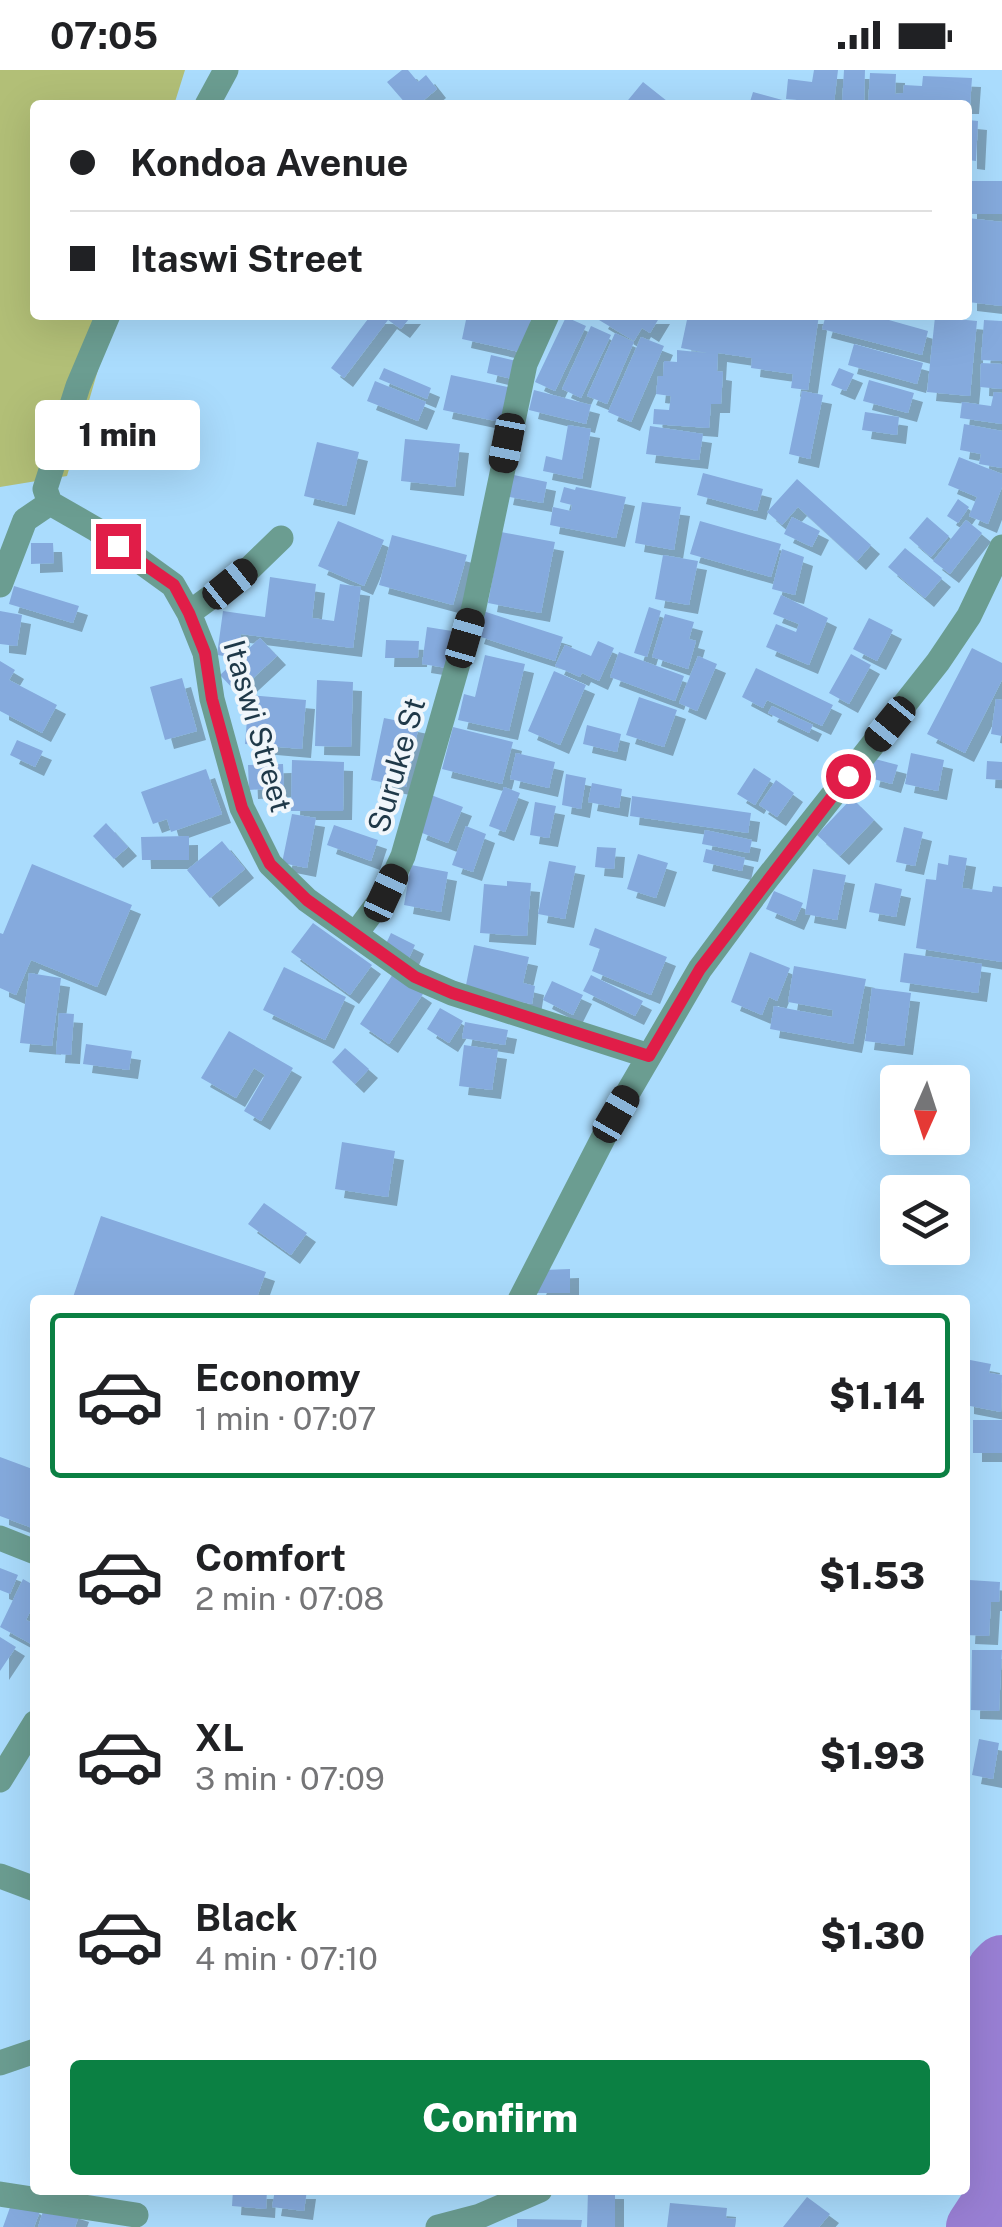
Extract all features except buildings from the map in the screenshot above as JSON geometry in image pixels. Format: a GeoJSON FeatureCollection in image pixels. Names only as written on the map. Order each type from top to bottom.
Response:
{"type":"FeatureCollection","features":[{"type":"Feature","properties":{"kind":"street"},"geometry":{"type":"LineString","coordinates":[[210,100],[226,70]]}},
{"type":"Feature","properties":{"kind":"street"},"geometry":{"type":"LineString","coordinates":[[0,585],[26,520],[50,503],[45,488],[78,386],[106,320]]}},
{"type":"Feature","properties":{"kind":"street","name":"Suruke St"},"geometry":{"type":"LineString","coordinates":[[357,932],[386,893],[403,856],[474,607],[525,364],[545,320]]}},
{"type":"Feature","properties":{"kind":"street","name":"Itaswi Street"},"geometry":{"type":"LineString","coordinates":[[50,503],[97,530],[174,585],[205,653],[212,699],[242,808],[270,864],[307,900],[415,977],[452,993],[649,1056]]}},
{"type":"Feature","properties":{"kind":"street"},"geometry":{"type":"LineString","coordinates":[[189,613],[248,570],[281,538]]}},
{"type":"Feature","properties":{"kind":"street"},"geometry":{"type":"LineString","coordinates":[[523,1295],[649,1056],[700,969],[938,662],[969,616],[1002,548]]}},
{"type":"Feature","properties":{"kind":"street"},"geometry":{"type":"LineString","coordinates":[[0,1538],[30,1550]]}},
{"type":"Feature","properties":{"kind":"street"},"geometry":{"type":"LineString","coordinates":[[0,1780],[30,1731]]}},
{"type":"Feature","properties":{"kind":"street"},"geometry":{"type":"LineString","coordinates":[[0,1876],[30,1886]]}},
{"type":"Feature","properties":{"kind":"street"},"geometry":{"type":"LineString","coordinates":[[0,2063],[30,2053]]}},
{"type":"Feature","properties":{"kind":"street"},"geometry":{"type":"LineString","coordinates":[[0,2194],[134,2221],[144,2195]]}},
{"type":"Feature","properties":{"kind":"street"},"geometry":{"type":"LineString","coordinates":[[438,2227],[480,2216],[528,2195]]}},
{"type":"Feature","properties":{"kind":"green space"},"geometry":{"type":"Polygon","coordinates":[[[0,70],[185,70],[176,100],[30,100],[30,320],[113,320],[67,476],[0,487],[0,70]]]}},
{"type":"Feature","properties":{"kind":"waterway"},"geometry":{"type":"LineString","coordinates":[[975,2227],[998,2192],[986,2029],[996,1970],[1002,1964]]}},
{"type":"Feature","properties":{"kind":"route"},"geometry":{"type":"LineString","coordinates":[[118,546],[174,585],[189,613],[205,653],[212,699],[242,808],[270,864],[307,900],[415,977],[542,1024],[649,1056],[700,969],[848,776]]}}]}
